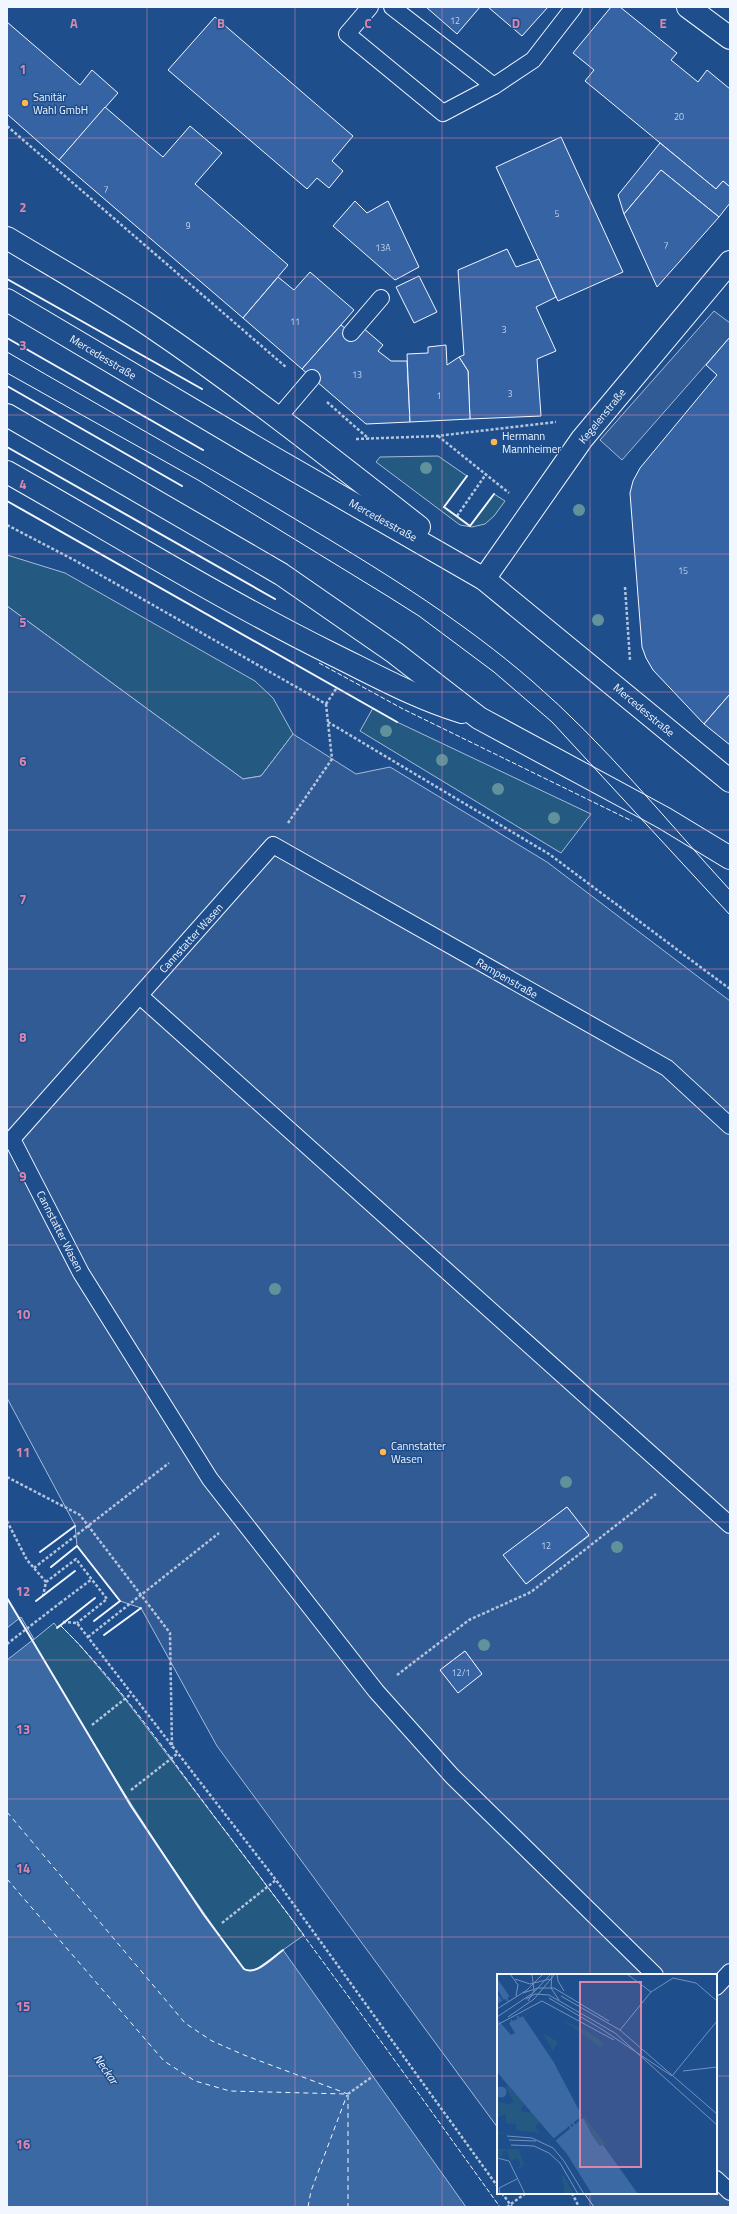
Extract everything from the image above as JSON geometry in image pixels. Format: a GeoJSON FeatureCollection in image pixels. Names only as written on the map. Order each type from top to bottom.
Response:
{"type":"FeatureCollection","features":[{"type":"Feature","properties":{"kind":"main road"},"geometry":{"type":"LineString","coordinates":[[688,7],[730,38]]}},
{"type":"Feature","properties":{"kind":"main road"},"geometry":{"type":"LineString","coordinates":[[7,238],[148,324],[278,418],[484,579]]}},
{"type":"Feature","properties":{"kind":"main road","name":"Kegelenstraße"},"geometry":{"type":"LineString","coordinates":[[484,579],[582,439],[730,262]]}},
{"type":"Feature","properties":{"kind":"main road","name":"Mercedesstraße"},"geometry":{"type":"LineString","coordinates":[[7,300],[272,457],[484,579],[730,781]]}},
{"type":"Feature","properties":{"kind":"main road"},"geometry":{"type":"LineString","coordinates":[[7,415],[282,574],[388,648],[479,718],[664,818],[730,858]]}},
{"type":"Feature","properties":{"kind":"main road"},"geometry":{"type":"LineString","coordinates":[[7,472],[263,619],[431,702],[479,718]]}},
{"type":"Feature","properties":{"kind":"lane"},"geometry":{"type":"LineString","coordinates":[[370,7],[347,34],[443,113],[494,86],[533,60],[574,7]]}},
{"type":"Feature","properties":{"kind":"lane"},"geometry":{"type":"LineString","coordinates":[[392,7],[494,86]]}},
{"type":"Feature","properties":{"kind":"lane"},"geometry":{"type":"LineString","coordinates":[[351,333],[381,298]]}},
{"type":"Feature","properties":{"kind":"lane"},"geometry":{"type":"LineString","coordinates":[[278,418],[309,381]]}},
{"type":"Feature","properties":{"kind":"lane","name":"Cannstatter Wasen"},"geometry":{"type":"LineString","coordinates":[[273,846],[12,1139],[81,1273],[210,1479],[376,1691],[452,1776],[654,1974]]}},
{"type":"Feature","properties":{"kind":"lane","name":"Rampenstraße"},"geometry":{"type":"LineString","coordinates":[[273,846],[667,1068],[730,1126]]}},
{"type":"Feature","properties":{"kind":"lane"},"geometry":{"type":"LineString","coordinates":[[140,996],[730,1525]]}},
{"type":"Feature","properties":{"kind":"lane"},"geometry":{"type":"LineString","coordinates":[[717,1986],[730,1972]]}},
{"type":"Feature","properties":{"kind":"lane"},"geometry":{"type":"LineString","coordinates":[[717,2180],[730,2192]]}},
{"type":"Feature","properties":{"kind":"path"},"geometry":{"type":"LineString","coordinates":[[7,126],[309,381],[369,439],[437,436],[553,422],[599,420]]}},
{"type":"Feature","properties":{"kind":"path"},"geometry":{"type":"LineString","coordinates":[[437,436],[531,511]]}},
{"type":"Feature","properties":{"kind":"path"},"geometry":{"type":"LineString","coordinates":[[457,516],[486,474]]}},
{"type":"Feature","properties":{"kind":"path"},"geometry":{"type":"LineString","coordinates":[[7,525],[83,564],[326,704]]}},
{"type":"Feature","properties":{"kind":"path"},"geometry":{"type":"LineString","coordinates":[[625,587],[633,700]]}},
{"type":"Feature","properties":{"kind":"path"},"geometry":{"type":"LineString","coordinates":[[273,846],[332,759],[326,704],[337,688]]}},
{"type":"Feature","properties":{"kind":"path"},"geometry":{"type":"LineString","coordinates":[[328,722],[549,854],[730,989]]}},
{"type":"Feature","properties":{"kind":"path"},"geometry":{"type":"LineString","coordinates":[[34,1568],[190,1446]]}},
{"type":"Feature","properties":{"kind":"path"},"geometry":{"type":"LineString","coordinates":[[7,1477],[80,1515],[170,1633],[172,1748]]}},
{"type":"Feature","properties":{"kind":"path"},"geometry":{"type":"LineString","coordinates":[[376,1691],[469,1620],[531,1592],[677,1477]]}},
{"type":"Feature","properties":{"kind":"path"},"geometry":{"type":"LineString","coordinates":[[88,1637],[240,1517]]}},
{"type":"Feature","properties":{"kind":"path"},"geometry":{"type":"LineString","coordinates":[[7,1521],[27,1560],[46,1582]]}},
{"type":"Feature","properties":{"kind":"path"},"geometry":{"type":"LineString","coordinates":[[43,1596],[46,1582],[76,1559],[107,1599],[77,1623],[63,1622]]}},
{"type":"Feature","properties":{"kind":"path"},"geometry":{"type":"LineString","coordinates":[[7,1644],[92,1579]]}},
{"type":"Feature","properties":{"kind":"path"},"geometry":{"type":"LineString","coordinates":[[77,1623],[172,1748],[276,1880],[497,2186]]}},
{"type":"Feature","properties":{"kind":"path"},"geometry":{"type":"LineString","coordinates":[[92,1725],[131,1694]]}},
{"type":"Feature","properties":{"kind":"path"},"geometry":{"type":"LineString","coordinates":[[131,1790],[177,1754]]}},
{"type":"Feature","properties":{"kind":"path"},"geometry":{"type":"LineString","coordinates":[[222,1923],[276,1880]]}},
{"type":"Feature","properties":{"kind":"path"},"geometry":{"type":"LineString","coordinates":[[348,2094],[373,2076]]}},
{"type":"Feature","properties":{"kind":"path"},"geometry":{"type":"LineString","coordinates":[[503,2194],[511,2206]]}},
{"type":"Feature","properties":{"kind":"path"},"geometry":{"type":"LineString","coordinates":[[507,2207],[511,2206],[525,2194]]}},
{"type":"Feature","properties":{"kind":"path"},"geometry":{"type":"LineString","coordinates":[[572,2194],[579,2207]]}},
{"type":"Feature","properties":{"kind":"shaded area"},"geometry":{"type":"Polygon","coordinates":[[[714,311],[730,323],[730,337],[622,460],[600,440],[714,311]]]}},
{"type":"Feature","properties":{"kind":"shaded area"},"geometry":{"type":"Polygon","coordinates":[[[438,456],[467,476],[444,507],[470,526],[494,494],[505,501],[494,516],[485,524],[472,527],[460,525],[376,462],[380,457],[438,456]]]}},
{"type":"Feature","properties":{"kind":"shaded area"},"geometry":{"type":"Polygon","coordinates":[[[7,555],[65,573],[255,681],[273,698],[293,734],[261,776],[243,779],[7,606],[7,555]]]}},
{"type":"Feature","properties":{"kind":"shaded area","name":"Cannstatter Wasen"},"geometry":{"type":"Polygon","coordinates":[[[7,606],[243,779],[261,776],[293,734],[356,774],[390,767],[547,862],[730,1001],[730,2207],[594,2207],[585,2194],[717,2194],[717,1974],[497,1974],[497,2127],[217,1746],[141,1608],[120,1601],[77,1546],[75,1525],[7,1398],[7,606]],[[567,1507],[504,1555],[526,1584],[589,1536],[567,1507]],[[465,1651],[440,1670],[458,1692],[482,1674],[465,1651]]]}},
{"type":"Feature","properties":{"kind":"shaded area"},"geometry":{"type":"Polygon","coordinates":[[[373,708],[397,722],[591,814],[561,853],[360,731],[373,708]]]}},
{"type":"Feature","properties":{"kind":"shaded area"},"geometry":{"type":"Polygon","coordinates":[[[54,1623],[57,1627],[60,1625],[78,1643],[125,1699],[304,1935],[255,1970],[249,1971],[244,1969],[187,1889],[82,1725],[32,1641],[54,1623]]]}},
{"type":"Feature","properties":{"kind":"water","name":"Neckar"},"geometry":{"type":"Polygon","coordinates":[[[7,1598],[131,1806],[204,1915],[244,1969],[254,1970],[259,1968],[283,1950],[466,2207],[7,2207],[7,1598]]]}},
{"type":"Feature","properties":{"kind":"pier"},"geometry":{"type":"Polygon","coordinates":[[[21,1617],[34,1639],[7,1660],[7,1628],[21,1617]]]}},
{"type":"Feature","properties":{"kind":"building"},"geometry":{"type":"Polygon","coordinates":[[[426,7],[480,7],[457,34],[426,7]]]}},
{"type":"Feature","properties":{"kind":"building"},"geometry":{"type":"Polygon","coordinates":[[[488,7],[548,7],[522,36],[488,7]]]}},
{"type":"Feature","properties":{"kind":"building"},"geometry":{"type":"Polygon","coordinates":[[[611,7],[620,7],[677,53],[671,60],[698,82],[707,70],[730,89],[730,187],[723,181],[716,189],[585,81],[594,70],[573,53],[611,7]]]}},
{"type":"Feature","properties":{"kind":"building"},"geometry":{"type":"Polygon","coordinates":[[[215,17],[353,136],[332,161],[343,171],[329,188],[317,178],[307,189],[168,70],[215,17]]]}},
{"type":"Feature","properties":{"kind":"building"},"geometry":{"type":"Polygon","coordinates":[[[7,22],[80,85],[92,70],[118,93],[59,160],[7,114],[7,22]]]}},
{"type":"Feature","properties":{"kind":"building"},"geometry":{"type":"Polygon","coordinates":[[[105,107],[163,157],[190,126],[222,153],[195,184],[288,265],[243,318],[59,160],[105,107]]]}},
{"type":"Feature","properties":{"kind":"building"},"geometry":{"type":"Polygon","coordinates":[[[561,137],[623,272],[558,301],[496,167],[561,137]]]}},
{"type":"Feature","properties":{"kind":"building"},"geometry":{"type":"Polygon","coordinates":[[[660,143],[716,189],[723,181],[730,187],[730,203],[719,217],[661,170],[624,214],[618,195],[660,143]]]}},
{"type":"Feature","properties":{"kind":"building"},"geometry":{"type":"Polygon","coordinates":[[[661,170],[719,217],[657,287],[624,214],[661,170]]]}},
{"type":"Feature","properties":{"kind":"building"},"geometry":{"type":"Polygon","coordinates":[[[355,201],[367,213],[388,201],[419,267],[395,280],[333,226],[355,201]]]}},
{"type":"Feature","properties":{"kind":"building"},"geometry":{"type":"Polygon","coordinates":[[[507,249],[516,267],[539,259],[556,297],[536,307],[556,351],[537,359],[541,416],[470,419],[468,371],[459,357],[464,355],[458,270],[507,249]]]}},
{"type":"Feature","properties":{"kind":"building"},"geometry":{"type":"Polygon","coordinates":[[[310,272],[354,310],[302,369],[243,318],[278,277],[294,290],[310,272]]]}},
{"type":"Feature","properties":{"kind":"building"},"geometry":{"type":"Polygon","coordinates":[[[419,276],[437,312],[414,323],[396,287],[419,276]]]}},
{"type":"Feature","properties":{"kind":"building"},"geometry":{"type":"Polygon","coordinates":[[[341,325],[355,336],[362,327],[383,345],[378,351],[391,361],[407,361],[410,422],[366,424],[302,369],[341,325]]]}},
{"type":"Feature","properties":{"kind":"building"},"geometry":{"type":"Polygon","coordinates":[[[730,337],[730,694],[704,724],[653,670],[642,647],[630,493],[633,481],[640,468],[717,375],[706,365],[730,337]]]}},
{"type":"Feature","properties":{"kind":"building"},"geometry":{"type":"Polygon","coordinates":[[[446,345],[447,365],[459,357],[468,371],[470,419],[410,422],[407,354],[428,353],[428,347],[446,345]]]}},
{"type":"Feature","properties":{"kind":"building"},"geometry":{"type":"Polygon","coordinates":[[[730,694],[730,745],[704,724],[730,694]]]}},
{"type":"Feature","properties":{"kind":"building"},"geometry":{"type":"Polygon","coordinates":[[[567,1507],[589,1535],[526,1584],[503,1555],[567,1507]]]}},
{"type":"Feature","properties":{"kind":"building"},"geometry":{"type":"Polygon","coordinates":[[[465,1651],[482,1674],[458,1693],[440,1670],[465,1651]]]}},
{"type":"Feature","properties":{"kind":"ferry route"},"geometry":{"type":"LineString","coordinates":[[7,1812],[185,2023],[212,2041],[244,2055],[348,2094]]}},
{"type":"Feature","properties":{"kind":"ferry route"},"geometry":{"type":"LineString","coordinates":[[7,1879],[164,2061],[195,2081],[230,2091],[345,2094]]}},
{"type":"Feature","properties":{"kind":"ferry route"},"geometry":{"type":"LineString","coordinates":[[308,2207],[311,2191],[347,2095]]}},
{"type":"Feature","properties":{"kind":"ferry route"},"geometry":{"type":"LineString","coordinates":[[348,2095],[348,2207]]}},
{"type":"Feature","properties":{"kind":"tram line"},"geometry":{"type":"LineString","coordinates":[[7,352],[238,485],[343,548],[399,583],[480,639],[532,681],[585,730],[634,782],[730,890]]}},
{"type":"Feature","properties":{"kind":"tram line"},"geometry":{"type":"LineString","coordinates":[[7,373],[198,480],[389,597],[419,616],[494,672],[552,722],[730,915]]}},
{"type":"Feature","properties":{"kind":"fence"},"geometry":{"type":"LineString","coordinates":[[319,663],[403,709],[632,821]]}},
{"type":"Feature","properties":{"kind":"fence"},"geometry":{"type":"LineString","coordinates":[[60,1625],[102,1670],[159,1742],[323,1961],[500,2207]]}},
{"type":"Feature","properties":{"kind":"wall"},"geometry":{"type":"LineString","coordinates":[[7,279],[202,389]]}},
{"type":"Feature","properties":{"kind":"wall"},"geometry":{"type":"LineString","coordinates":[[7,338],[203,450]]}},
{"type":"Feature","properties":{"kind":"wall"},"geometry":{"type":"LineString","coordinates":[[7,386],[182,486]]}},
{"type":"Feature","properties":{"kind":"wall"},"geometry":{"type":"LineString","coordinates":[[7,447],[275,599]]}},
{"type":"Feature","properties":{"kind":"wall"},"geometry":{"type":"LineString","coordinates":[[467,476],[444,507],[470,526],[494,494]]}},
{"type":"Feature","properties":{"kind":"wall"},"geometry":{"type":"LineString","coordinates":[[7,501],[397,722]]}},
{"type":"Feature","properties":{"kind":"wall"},"geometry":{"type":"LineString","coordinates":[[40,1552],[75,1526]]}},
{"type":"Feature","properties":{"kind":"wall"},"geometry":{"type":"LineString","coordinates":[[51,1567],[77,1546],[120,1601],[94,1621]]}},
{"type":"Feature","properties":{"kind":"wall"},"geometry":{"type":"LineString","coordinates":[[36,1601],[75,1571]]}},
{"type":"Feature","properties":{"kind":"wall"},"geometry":{"type":"LineString","coordinates":[[7,1598],[131,1806],[204,1915],[244,1969],[254,1970],[259,1968],[283,1950]]}},
{"type":"Feature","properties":{"kind":"wall"},"geometry":{"type":"LineString","coordinates":[[57,1628],[95,1598]]}},
{"type":"Feature","properties":{"kind":"wall"},"geometry":{"type":"LineString","coordinates":[[104,1635],[141,1608]]}},
{"type":"Feature","properties":{"kind":"place","name":"Sanitär Wahl GmbH"},"geometry":{"type":"Point","coordinates":[25,103]}},
{"type":"Feature","properties":{"kind":"place","name":"Hermann Mannheimer"},"geometry":{"type":"Point","coordinates":[494,442]}},
{"type":"Feature","properties":{"kind":"place","name":"Cannstatter Wasen"},"geometry":{"type":"Point","coordinates":[383,1452]}}]}
